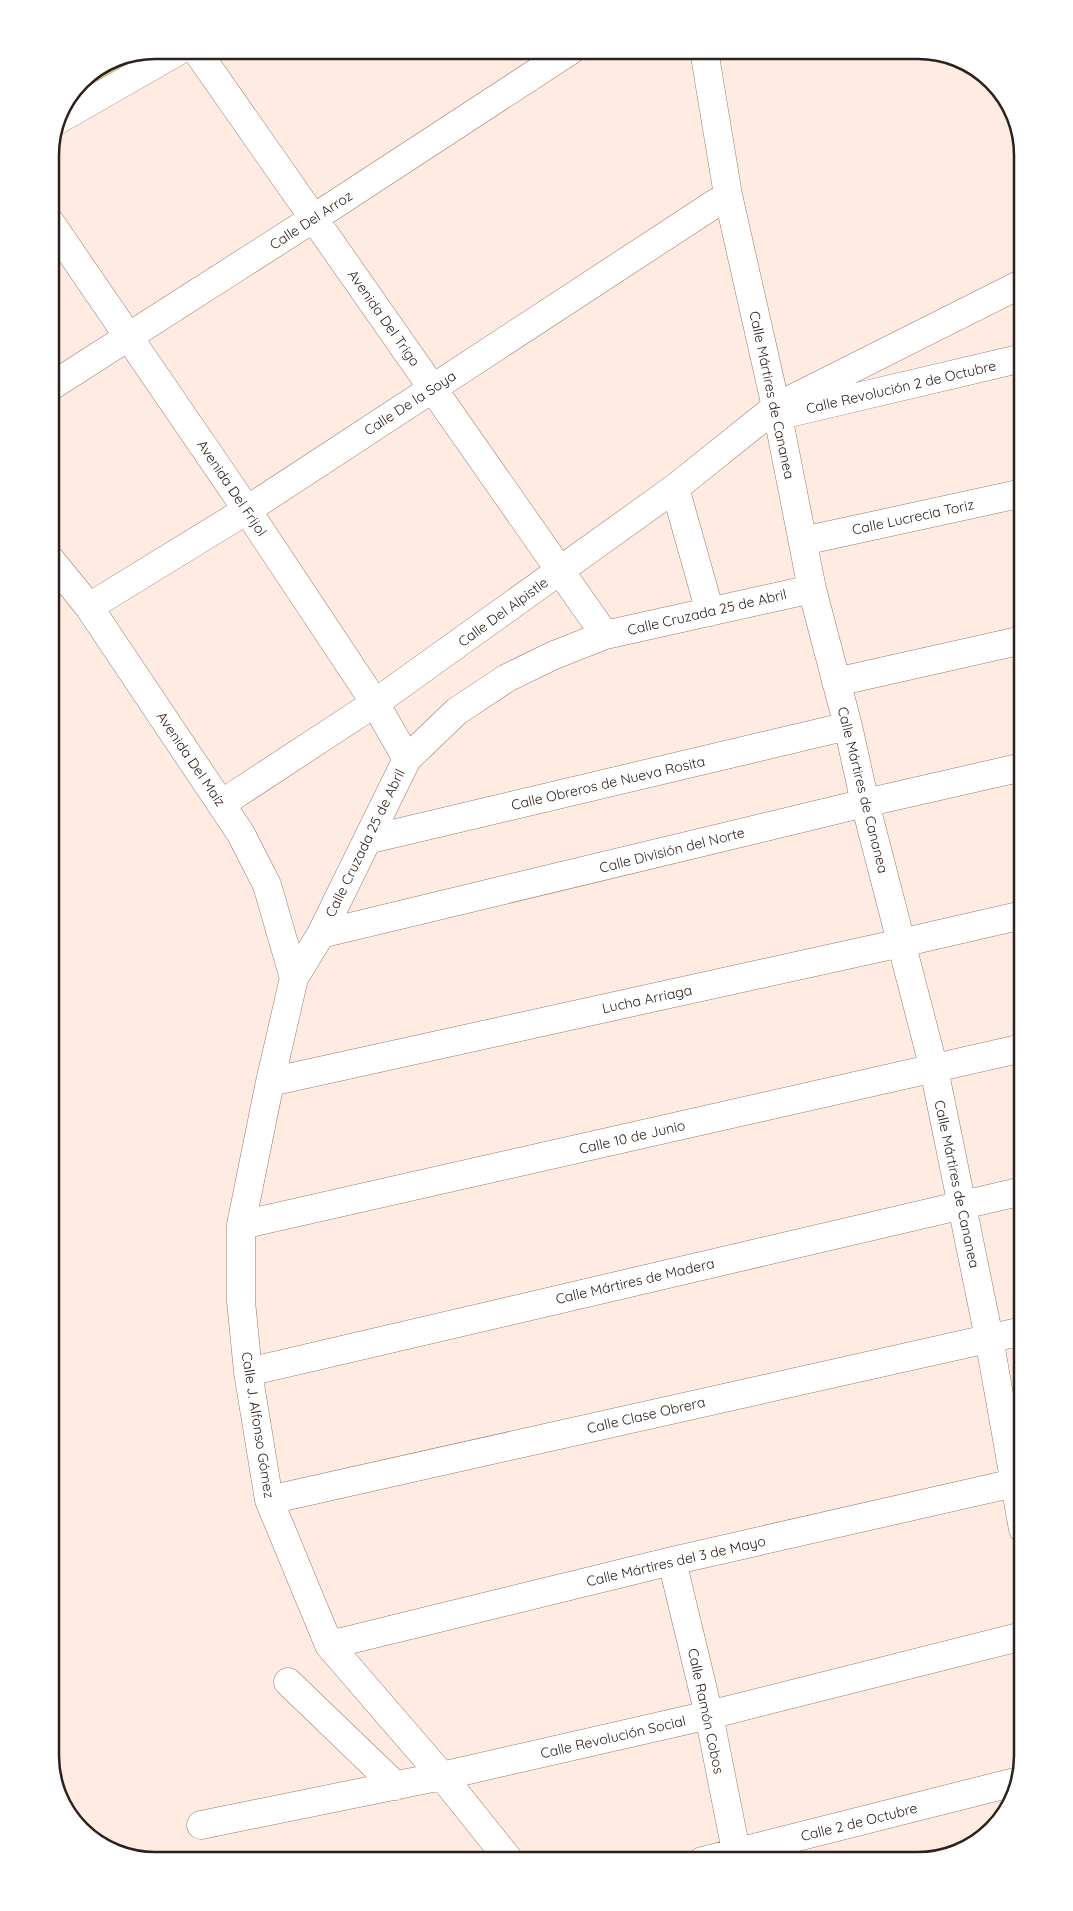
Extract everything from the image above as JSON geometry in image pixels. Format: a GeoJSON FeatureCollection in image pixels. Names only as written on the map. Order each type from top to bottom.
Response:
{"type":"FeatureCollection","features":[{"type":"Feature","properties":{"kind":"street"},"geometry":{"type":"LineString","coordinates":[[68,114],[164,59]]}},
{"type":"Feature","properties":{"kind":"street","name":"Avenida Del Trigo"},"geometry":{"type":"LineString","coordinates":[[202,59],[605,635]]}},
{"type":"Feature","properties":{"kind":"street","name":"Calle Del Arroz"},"geometry":{"type":"LineString","coordinates":[[59,381],[130,338],[557,59]]}},
{"type":"Feature","properties":{"kind":"street","name":"Calle Mártires de Cananea"},"geometry":{"type":"LineString","coordinates":[[705,59],[728,195],[777,411],[812,589],[934,1069],[1014,1458]]}},
{"type":"Feature","properties":{"kind":"street","name":"Calle De la Soya"},"geometry":{"type":"LineString","coordinates":[[89,607],[247,510],[728,195]]}},
{"type":"Feature","properties":{"kind":"street","name":"Avenida Del Frijol"},"geometry":{"type":"LineString","coordinates":[[59,235],[247,510],[375,703],[406,759]]}},
{"type":"Feature","properties":{"kind":"street"},"geometry":{"type":"LineString","coordinates":[[777,411],[1014,288]]}},
{"type":"Feature","properties":{"kind":"street","name":"Calle Revolución 2 de Octubre"},"geometry":{"type":"LineString","coordinates":[[777,411],[1014,360]]}},
{"type":"Feature","properties":{"kind":"street","name":"Calle Del Alpistle"},"geometry":{"type":"LineString","coordinates":[[221,804],[375,703],[675,488],[777,411]]}},
{"type":"Feature","properties":{"kind":"street"},"geometry":{"type":"LineString","coordinates":[[675,488],[710,612]]}},
{"type":"Feature","properties":{"kind":"street","name":"Calle Lucrecia Toriz"},"geometry":{"type":"LineString","coordinates":[[803,541],[1014,495]]}},
{"type":"Feature","properties":{"kind":"street","name":"Avenida Del Maíz"},"geometry":{"type":"LineString","coordinates":[[59,570],[89,607],[241,834],[268,885],[294,978]]}},
{"type":"Feature","properties":{"kind":"street","name":"Calle Cruzada 25 de Abril"},"geometry":{"type":"LineString","coordinates":[[294,978],[321,934],[406,759],[457,711],[507,678],[552,656],[605,635],[812,589]]}},
{"type":"Feature","properties":{"kind":"street"},"geometry":{"type":"LineString","coordinates":[[836,682],[1014,642]]}},
{"type":"Feature","properties":{"kind":"street","name":"Calle Obreros de Nueva Rosita"},"geometry":{"type":"LineString","coordinates":[[367,840],[848,726]]}},
{"type":"Feature","properties":{"kind":"street","name":"Calle División del Norte"},"geometry":{"type":"LineString","coordinates":[[321,934],[1014,769]]}},
{"type":"Feature","properties":{"kind":"street","name":"Lucha Arriaga"},"geometry":{"type":"LineString","coordinates":[[270,1082],[901,943],[1014,916]]}},
{"type":"Feature","properties":{"kind":"street","name":"Calle J. Alfonso Gómez"},"geometry":{"type":"LineString","coordinates":[[294,978],[270,1082],[241,1226],[241,1301],[248,1372],[270,1500],[329,1644],[442,1776],[503,1852]]}},
{"type":"Feature","properties":{"kind":"street","name":"Calle 10 de Junio"},"geometry":{"type":"LineString","coordinates":[[241,1226],[1014,1050]]}},
{"type":"Feature","properties":{"kind":"street","name":"Calle Mártires de Madera"},"geometry":{"type":"LineString","coordinates":[[248,1372],[1014,1193]]}},
{"type":"Feature","properties":{"kind":"street","name":"Calle Clase Obrera"},"geometry":{"type":"LineString","coordinates":[[270,1500],[1014,1333]]}},
{"type":"Feature","properties":{"kind":"street","name":"Calle Mártires del 3 de Mayo"},"geometry":{"type":"LineString","coordinates":[[329,1644],[1014,1483]]}},
{"type":"Feature","properties":{"kind":"street","name":"Calle Ramón Cobos"},"geometry":{"type":"LineString","coordinates":[[672,1562],[709,1715],[736,1852]]}},
{"type":"Feature","properties":{"kind":"street","name":"Calle Revolución Social"},"geometry":{"type":"LineString","coordinates":[[201,1825],[396,1786],[709,1715],[1014,1638]]}},
{"type":"Feature","properties":{"kind":"street"},"geometry":{"type":"LineString","coordinates":[[288,1682],[396,1786]]}},
{"type":"Feature","properties":{"kind":"street","name":"Calle 2 de Octubre"},"geometry":{"type":"LineString","coordinates":[[756,1852],[1010,1783]]}},
{"type":"Feature","properties":{"kind":"shaded area"},"geometry":{"type":"Polygon","coordinates":[[[129,63],[79,95],[96,78],[129,63]]]}}]}
